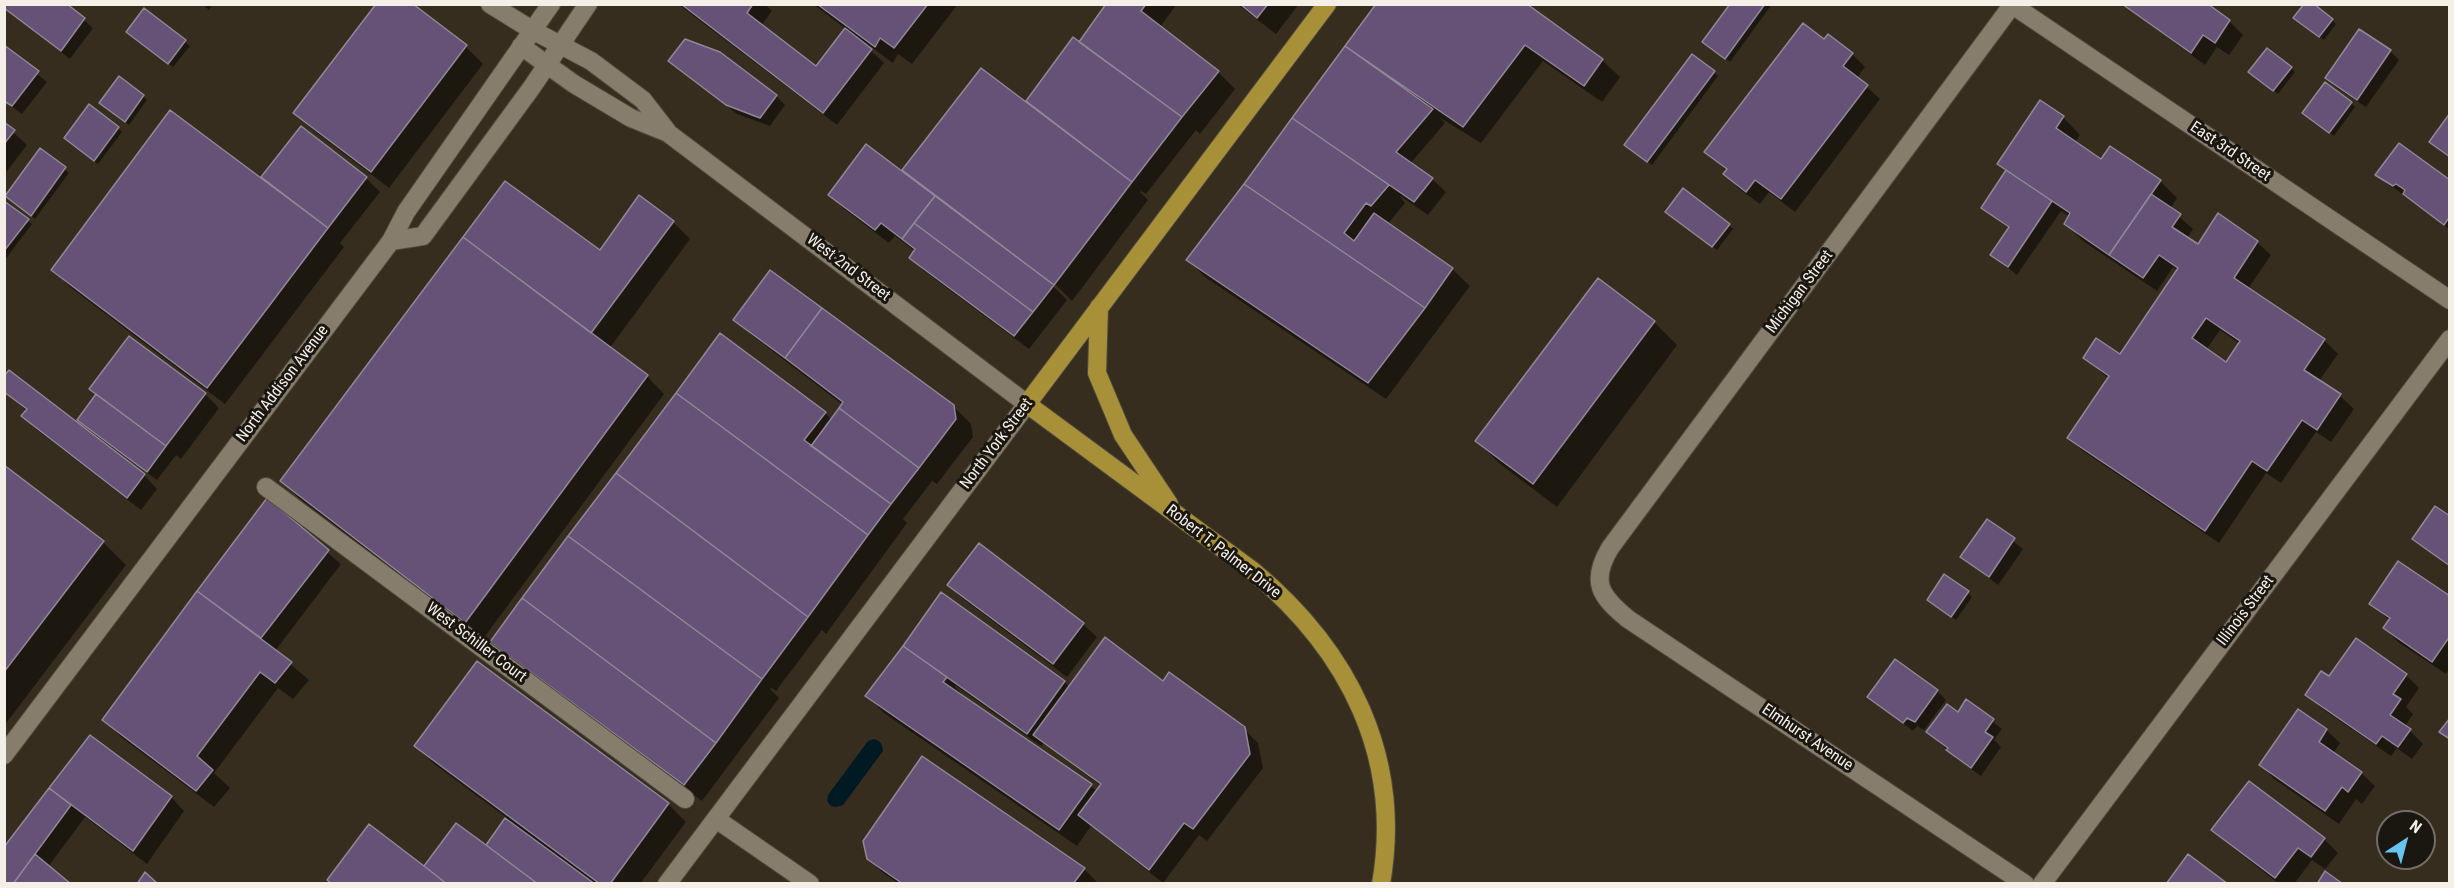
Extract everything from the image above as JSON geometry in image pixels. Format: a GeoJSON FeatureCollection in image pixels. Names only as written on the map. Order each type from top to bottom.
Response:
{"type":"FeatureCollection","features":[{"type":"Feature","properties":{"kind":"main road","name":"North York Street"},"geometry":{"type":"LineString","coordinates":[[1026,404],[1327,4]]}},
{"type":"Feature","properties":{"kind":"main road"},"geometry":{"type":"LineString","coordinates":[[1099,307],[1097,373],[1123,435],[1177,516]]}},
{"type":"Feature","properties":{"kind":"main road","name":"Robert T. Palmer Drive"},"geometry":{"type":"LineString","coordinates":[[1026,404],[1278,592],[1317,637],[1357,699],[1373,738],[1383,778],[1387,825],[1381,884]]}},
{"type":"Feature","properties":{"kind":"street","name":"West 2nd Street"},"geometry":{"type":"LineString","coordinates":[[490,4],[532,30],[591,61],[643,100],[668,133]]}},
{"type":"Feature","properties":{"kind":"street","name":"North Addison Avenue"},"geometry":{"type":"LineString","coordinates":[[4,755],[391,241],[406,212],[551,4]]}},
{"type":"Feature","properties":{"kind":"street"},"geometry":{"type":"LineString","coordinates":[[391,241],[423,236],[548,64],[588,4]]}},
{"type":"Feature","properties":{"kind":"street","name":"East 3rd Street"},"geometry":{"type":"LineString","coordinates":[[2012,5],[2450,300]]}},
{"type":"Feature","properties":{"kind":"street","name":"Michigan Street"},"geometry":{"type":"LineString","coordinates":[[1599,584],[1600,564],[1610,548],[2012,5]]}},
{"type":"Feature","properties":{"kind":"street","name":"West 2nd Street"},"geometry":{"type":"LineString","coordinates":[[522,46],[574,84],[631,118],[668,133],[1026,404]]}},
{"type":"Feature","properties":{"kind":"street","name":"Illinois Street"},"geometry":{"type":"LineString","coordinates":[[2042,884],[2450,339]]}},
{"type":"Feature","properties":{"kind":"street","name":"North York Street"},"geometry":{"type":"LineString","coordinates":[[667,884],[1026,404]]}},
{"type":"Feature","properties":{"kind":"street","name":"West Schiller Court"},"geometry":{"type":"LineString","coordinates":[[266,488],[685,799]]}},
{"type":"Feature","properties":{"kind":"street","name":"Elmhurst Avenue"},"geometry":{"type":"LineString","coordinates":[[1599,584],[1603,596],[1628,619],[2025,884]]}},
{"type":"Feature","properties":{"kind":"street"},"geometry":{"type":"LineString","coordinates":[[716,819],[810,884]]}},
{"type":"Feature","properties":{"kind":"water"},"geometry":{"type":"Polygon","coordinates":[[[874,739],[881,743],[883,751],[843,805],[831,806],[827,801],[828,795],[868,741],[874,739]]]}},
{"type":"Feature","properties":{"kind":"building"},"geometry":{"type":"Polygon","coordinates":[[[4,4],[67,4],[85,18],[61,51],[4,8],[4,4]]]}},
{"type":"Feature","properties":{"kind":"building"},"geometry":{"type":"Polygon","coordinates":[[[376,4],[413,4],[467,45],[371,172],[293,113],[376,4]]]}},
{"type":"Feature","properties":{"kind":"building"},"geometry":{"type":"Polygon","coordinates":[[[681,4],[753,4],[747,13],[816,66],[845,28],[872,49],[823,113],[681,4]]]}},
{"type":"Feature","properties":{"kind":"building"},"geometry":{"type":"Polygon","coordinates":[[[817,4],[928,4],[894,48],[880,38],[875,47],[817,4]]]}},
{"type":"Feature","properties":{"kind":"building"},"geometry":{"type":"Polygon","coordinates":[[[1106,4],[1146,4],[1141,11],[1219,71],[1182,117],[1079,42],[1106,4]]]}},
{"type":"Feature","properties":{"kind":"building"},"geometry":{"type":"Polygon","coordinates":[[[1240,4],[1268,4],[1257,18],[1240,4]]]}},
{"type":"Feature","properties":{"kind":"building"},"geometry":{"type":"Polygon","coordinates":[[[1376,4],[1527,4],[1603,59],[1584,86],[1525,45],[1463,127],[1345,46],[1376,4]]]}},
{"type":"Feature","properties":{"kind":"building"},"geometry":{"type":"Polygon","coordinates":[[[1730,4],[1765,4],[1725,59],[1702,42],[1730,4]]]}},
{"type":"Feature","properties":{"kind":"building"},"geometry":{"type":"Polygon","coordinates":[[[2122,4],[2208,4],[2230,20],[2215,43],[2203,35],[2191,53],[2122,4]]]}},
{"type":"Feature","properties":{"kind":"building"},"geometry":{"type":"Polygon","coordinates":[[[2304,4],[2314,4],[2333,19],[2319,37],[2293,18],[2304,4]]]}},
{"type":"Feature","properties":{"kind":"building"},"geometry":{"type":"Polygon","coordinates":[[[144,8],[186,40],[168,64],[126,32],[144,8]]]}},
{"type":"Feature","properties":{"kind":"building"},"geometry":{"type":"Polygon","coordinates":[[[1803,23],[1824,39],[1828,34],[1853,53],[1843,66],[1868,85],[1781,199],[1755,180],[1746,192],[1723,174],[1727,169],[1704,152],[1803,23]]]}},
{"type":"Feature","properties":{"kind":"building"},"geometry":{"type":"Polygon","coordinates":[[[2359,29],[2391,50],[2357,100],[2325,78],[2359,29]]]}},
{"type":"Feature","properties":{"kind":"building"},"geometry":{"type":"Polygon","coordinates":[[[1073,37],[1182,117],[1132,182],[1026,101],[1073,37]]]}},
{"type":"Feature","properties":{"kind":"building"},"geometry":{"type":"Polygon","coordinates":[[[685,39],[720,52],[777,95],[760,118],[726,105],[668,61],[685,39]]]}},
{"type":"Feature","properties":{"kind":"building"},"geometry":{"type":"Polygon","coordinates":[[[4,45],[39,71],[12,106],[4,101],[4,45]]]}},
{"type":"Feature","properties":{"kind":"building"},"geometry":{"type":"Polygon","coordinates":[[[1345,46],[1433,109],[1396,152],[1433,178],[1414,202],[1292,118],[1345,46]]]}},
{"type":"Feature","properties":{"kind":"building"},"geometry":{"type":"Polygon","coordinates":[[[2267,48],[2292,67],[2273,91],[2248,72],[2267,48]]]}},
{"type":"Feature","properties":{"kind":"building"},"geometry":{"type":"Polygon","coordinates":[[[1692,54],[1715,71],[1647,162],[1624,145],[1692,54]]]}},
{"type":"Feature","properties":{"kind":"building"},"geometry":{"type":"Polygon","coordinates":[[[981,68],[1132,182],[1054,285],[902,170],[981,68]]]}},
{"type":"Feature","properties":{"kind":"building"},"geometry":{"type":"Polygon","coordinates":[[[119,76],[144,95],[125,122],[99,103],[119,76]]]}},
{"type":"Feature","properties":{"kind":"building"},"geometry":{"type":"Polygon","coordinates":[[[2325,82],[2352,102],[2329,133],[2302,113],[2325,82]]]}},
{"type":"Feature","properties":{"kind":"building"},"geometry":{"type":"Polygon","coordinates":[[[2040,100],[2064,116],[2056,128],[2101,159],[2110,146],[2161,180],[2109,255],[2064,224],[2070,213],[1997,164],[2040,100]]]}},
{"type":"Feature","properties":{"kind":"building"},"geometry":{"type":"Polygon","coordinates":[[[89,104],[119,127],[94,161],[64,138],[89,104]]]}},
{"type":"Feature","properties":{"kind":"building"},"geometry":{"type":"Polygon","coordinates":[[[170,110],[328,228],[207,388],[51,270],[170,110]]]}},
{"type":"Feature","properties":{"kind":"building"},"geometry":{"type":"Polygon","coordinates":[[[2450,113],[2450,157],[2429,142],[2450,113]]]}},
{"type":"Feature","properties":{"kind":"building"},"geometry":{"type":"Polygon","coordinates":[[[1292,118],[1389,185],[1371,206],[1366,203],[1344,233],[1354,241],[1374,213],[1453,268],[1425,308],[1244,184],[1292,118]]]}},
{"type":"Feature","properties":{"kind":"building"},"geometry":{"type":"Polygon","coordinates":[[[4,122],[15,130],[4,144],[4,122]]]}},
{"type":"Feature","properties":{"kind":"building"},"geometry":{"type":"Polygon","coordinates":[[[301,126],[367,177],[328,228],[261,177],[301,126]]]}},
{"type":"Feature","properties":{"kind":"building"},"geometry":{"type":"Polygon","coordinates":[[[2399,143],[2450,180],[2450,216],[2444,225],[2403,194],[2405,190],[2375,175],[2399,143]]]}},
{"type":"Feature","properties":{"kind":"building"},"geometry":{"type":"Polygon","coordinates":[[[866,144],[935,196],[902,239],[881,223],[875,230],[828,195],[866,144]]]}},
{"type":"Feature","properties":{"kind":"building"},"geometry":{"type":"Polygon","coordinates":[[[40,148],[66,167],[31,216],[5,196],[40,148]]]}},
{"type":"Feature","properties":{"kind":"building"},"geometry":{"type":"Polygon","coordinates":[[[2006,170],[2052,201],[2008,267],[1990,255],[2009,227],[1981,208],[2006,170]]]}},
{"type":"Feature","properties":{"kind":"building"},"geometry":{"type":"Polygon","coordinates":[[[505,181],[600,250],[639,195],[674,221],[591,333],[463,237],[505,181]]]}},
{"type":"Feature","properties":{"kind":"building"},"geometry":{"type":"Polygon","coordinates":[[[1244,184],[1425,308],[1368,383],[1186,260],[1244,184]]]}},
{"type":"Feature","properties":{"kind":"building"},"geometry":{"type":"Polygon","coordinates":[[[1683,188],[1730,224],[1712,247],[1665,212],[1683,188]]]}},
{"type":"Feature","properties":{"kind":"building"},"geometry":{"type":"Polygon","coordinates":[[[2151,194],[2181,214],[2172,227],[2198,244],[2218,213],[2258,241],[2234,278],[2325,339],[2304,370],[2341,394],[2317,430],[2302,420],[2267,471],[2252,461],[2205,531],[2067,438],[2109,376],[2083,358],[2096,338],[2120,354],[2178,268],[2159,255],[2143,278],[2109,255],[2151,194]],[[2206,318],[2192,338],[2226,362],[2240,341],[2206,318]]]}},
{"type":"Feature","properties":{"kind":"building"},"geometry":{"type":"Polygon","coordinates":[[[935,196],[1054,285],[1033,312],[914,223],[935,196]]]}},
{"type":"Feature","properties":{"kind":"building"},"geometry":{"type":"Polygon","coordinates":[[[4,201],[29,219],[4,251],[4,201]]]}},
{"type":"Feature","properties":{"kind":"building"},"geometry":{"type":"Polygon","coordinates":[[[914,223],[1033,312],[1014,336],[909,258],[915,249],[902,239],[914,223]]]}},
{"type":"Feature","properties":{"kind":"building"},"geometry":{"type":"Polygon","coordinates":[[[463,237],[648,375],[465,623],[280,481],[463,237]]]}},
{"type":"Feature","properties":{"kind":"building"},"geometry":{"type":"Polygon","coordinates":[[[770,270],[822,308],[785,358],[733,320],[770,270]]]}},
{"type":"Feature","properties":{"kind":"building"},"geometry":{"type":"Polygon","coordinates":[[[1598,278],[1655,321],[1533,484],[1475,441],[1598,278]]]}},
{"type":"Feature","properties":{"kind":"building"},"geometry":{"type":"Polygon","coordinates":[[[822,308],[954,405],[956,419],[919,468],[839,408],[843,402],[785,358],[822,308]]]}},
{"type":"Feature","properties":{"kind":"building"},"geometry":{"type":"Polygon","coordinates":[[[720,333],[826,412],[804,440],[891,504],[868,535],[676,393],[720,333]]]}},
{"type":"Feature","properties":{"kind":"building"},"geometry":{"type":"Polygon","coordinates":[[[129,336],[206,393],[166,446],[89,389],[129,336]]]}},
{"type":"Feature","properties":{"kind":"building"},"geometry":{"type":"Polygon","coordinates":[[[9,370],[145,474],[127,498],[21,416],[27,409],[4,392],[4,376],[9,370]]]}},
{"type":"Feature","properties":{"kind":"building"},"geometry":{"type":"Polygon","coordinates":[[[676,393],[868,535],[808,617],[616,473],[676,393]]]}},
{"type":"Feature","properties":{"kind":"building"},"geometry":{"type":"Polygon","coordinates":[[[96,394],[166,446],[147,472],[77,420],[96,394]]]}},
{"type":"Feature","properties":{"kind":"building"},"geometry":{"type":"Polygon","coordinates":[[[839,408],[919,468],[891,504],[811,446],[839,408]]]}},
{"type":"Feature","properties":{"kind":"building"},"geometry":{"type":"Polygon","coordinates":[[[4,465],[104,541],[4,672],[4,465]]]}},
{"type":"Feature","properties":{"kind":"building"},"geometry":{"type":"Polygon","coordinates":[[[616,473],[808,617],[762,679],[568,536],[616,473]]]}},
{"type":"Feature","properties":{"kind":"building"},"geometry":{"type":"Polygon","coordinates":[[[267,498],[329,550],[261,638],[197,591],[267,498]]]}},
{"type":"Feature","properties":{"kind":"building"},"geometry":{"type":"Polygon","coordinates":[[[2435,506],[2450,516],[2450,566],[2412,539],[2435,506]]]}},
{"type":"Feature","properties":{"kind":"building"},"geometry":{"type":"Polygon","coordinates":[[[1987,519],[2015,538],[1989,577],[1960,557],[1987,519]]]}},
{"type":"Feature","properties":{"kind":"building"},"geometry":{"type":"Polygon","coordinates":[[[568,536],[762,679],[716,743],[522,598],[568,536]]]}},
{"type":"Feature","properties":{"kind":"building"},"geometry":{"type":"Polygon","coordinates":[[[979,543],[1084,623],[1053,664],[947,585],[979,543]]]}},
{"type":"Feature","properties":{"kind":"building"},"geometry":{"type":"Polygon","coordinates":[[[2398,561],[2450,596],[2450,636],[2432,662],[2383,628],[2390,618],[2369,604],[2398,561]]]}},
{"type":"Feature","properties":{"kind":"building"},"geometry":{"type":"Polygon","coordinates":[[[1944,574],[1969,591],[1951,617],[1927,600],[1944,574]]]}},
{"type":"Feature","properties":{"kind":"building"},"geometry":{"type":"Polygon","coordinates":[[[197,591],[292,662],[275,683],[260,672],[197,756],[213,770],[196,791],[102,720],[197,591]]]}},
{"type":"Feature","properties":{"kind":"building"},"geometry":{"type":"Polygon","coordinates":[[[941,592],[1065,681],[1027,734],[903,646],[941,592]]]}},
{"type":"Feature","properties":{"kind":"building"},"geometry":{"type":"Polygon","coordinates":[[[522,598],[716,743],[684,785],[490,642],[522,598]]]}},
{"type":"Feature","properties":{"kind":"building"},"geometry":{"type":"Polygon","coordinates":[[[1105,637],[1163,681],[1169,672],[1245,727],[1250,754],[1193,829],[1184,823],[1149,870],[1078,815],[1101,784],[1033,735],[1105,637]]]}},
{"type":"Feature","properties":{"kind":"building"},"geometry":{"type":"Polygon","coordinates":[[[2356,638],[2407,674],[2393,694],[2401,699],[2390,715],[2411,729],[2398,747],[2382,736],[2376,744],[2305,695],[2321,671],[2329,676],[2356,638]]]}},
{"type":"Feature","properties":{"kind":"building"},"geometry":{"type":"Polygon","coordinates":[[[903,646],[947,677],[943,682],[1092,784],[1059,830],[865,696],[903,646]]]}},
{"type":"Feature","properties":{"kind":"building"},"geometry":{"type":"Polygon","coordinates":[[[1895,659],[1938,690],[1915,722],[1907,718],[1903,723],[1867,697],[1895,659]]]}},
{"type":"Feature","properties":{"kind":"building"},"geometry":{"type":"Polygon","coordinates":[[[477,661],[669,803],[610,884],[600,884],[414,746],[477,661]]]}},
{"type":"Feature","properties":{"kind":"building"},"geometry":{"type":"Polygon","coordinates":[[[1966,699],[1994,719],[1985,732],[1993,737],[1971,768],[1926,732],[1947,704],[1958,712],[1966,699]]]}},
{"type":"Feature","properties":{"kind":"building"},"geometry":{"type":"Polygon","coordinates":[[[2298,709],[2327,729],[2319,742],[2362,772],[2348,792],[2342,787],[2325,811],[2259,765],[2298,709]]]}},
{"type":"Feature","properties":{"kind":"building"},"geometry":{"type":"Polygon","coordinates":[[[2450,718],[2450,739],[2439,732],[2450,718]]]}},
{"type":"Feature","properties":{"kind":"building"},"geometry":{"type":"Polygon","coordinates":[[[90,735],[172,796],[133,851],[49,788],[90,735]]]}},
{"type":"Feature","properties":{"kind":"building"},"geometry":{"type":"Polygon","coordinates":[[[922,756],[1085,868],[1073,884],[903,884],[867,859],[863,841],[922,756]]]}},
{"type":"Feature","properties":{"kind":"building"},"geometry":{"type":"Polygon","coordinates":[[[2249,781],[2325,838],[2311,857],[2298,848],[2275,878],[2211,830],[2249,781]]]}},
{"type":"Feature","properties":{"kind":"building"},"geometry":{"type":"Polygon","coordinates":[[[49,788],[71,805],[13,884],[4,884],[4,847],[49,788]]]}},
{"type":"Feature","properties":{"kind":"building"},"geometry":{"type":"Polygon","coordinates":[[[505,818],[595,884],[538,884],[486,845],[505,818]]]}},
{"type":"Feature","properties":{"kind":"building"},"geometry":{"type":"Polygon","coordinates":[[[456,823],[538,884],[447,884],[424,866],[456,823]]]}},
{"type":"Feature","properties":{"kind":"building"},"geometry":{"type":"Polygon","coordinates":[[[369,824],[447,884],[332,884],[327,880],[369,824]]]}},
{"type":"Feature","properties":{"kind":"building"},"geometry":{"type":"Polygon","coordinates":[[[35,854],[71,884],[13,884],[35,854]]]}},
{"type":"Feature","properties":{"kind":"building"},"geometry":{"type":"Polygon","coordinates":[[[2188,854],[2228,884],[2166,884],[2188,854]]]}},
{"type":"Feature","properties":{"kind":"building"},"geometry":{"type":"Polygon","coordinates":[[[2325,871],[2343,884],[2317,884],[2325,871]]]}},
{"type":"Feature","properties":{"kind":"building"},"geometry":{"type":"Polygon","coordinates":[[[145,872],[158,884],[137,884],[145,872]]]}}]}
